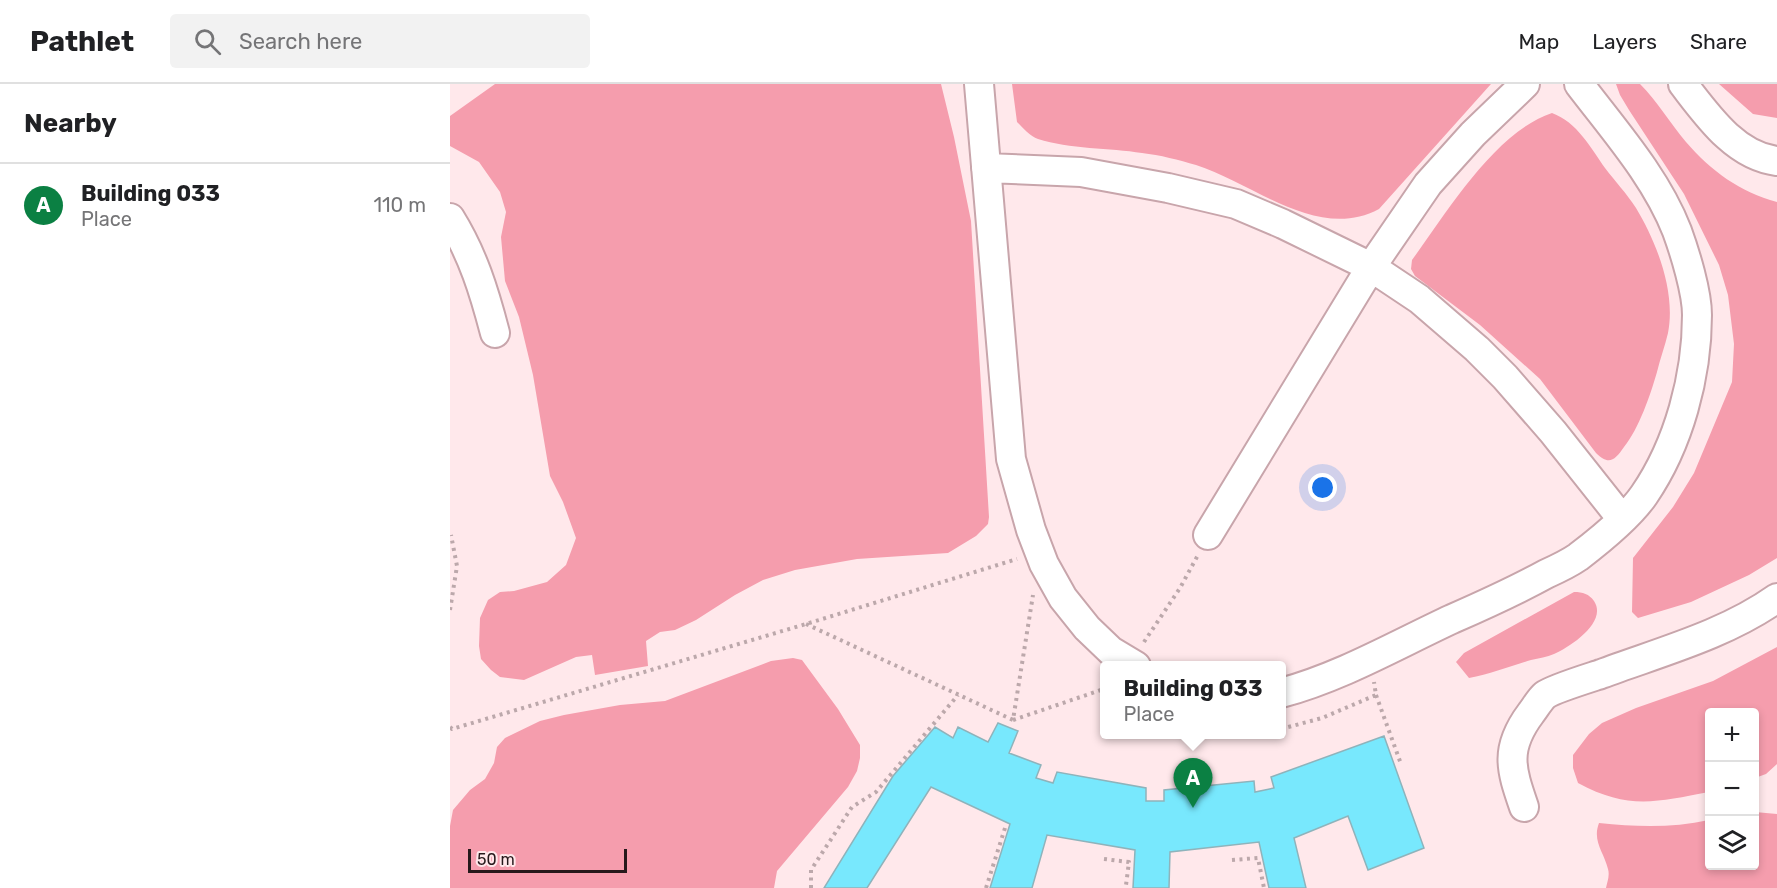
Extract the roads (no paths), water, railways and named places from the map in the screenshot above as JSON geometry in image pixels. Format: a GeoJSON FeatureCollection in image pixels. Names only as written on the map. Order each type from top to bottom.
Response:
{"type":"FeatureCollection","features":[{"type":"Feature","properties":{"kind":"lane"},"geometry":{"type":"LineString","coordinates":[[980,84],[1011,459],[1031,530],[1063,598],[1111,651],[1128,661]]}},
{"type":"Feature","properties":{"kind":"lane"},"geometry":{"type":"LineString","coordinates":[[1208,535],[1371,267],[1428,183],[1473,134],[1525,84]]}},
{"type":"Feature","properties":{"kind":"lane"},"geometry":{"type":"LineString","coordinates":[[1286,691],[1339,672],[1522,587],[1575,559],[1622,519],[1643,497],[1673,440],[1686,402],[1694,358],[1697,312],[1689,270],[1677,230],[1654,186],[1579,84]]}},
{"type":"Feature","properties":{"kind":"lane"},"geometry":{"type":"LineString","coordinates":[[1683,84],[1728,137],[1749,150],[1777,161]]}},
{"type":"Feature","properties":{"kind":"lane"},"geometry":{"type":"LineString","coordinates":[[986,168],[1081,172],[1168,188],[1236,204],[1371,267],[1419,299],[1477,349],[1553,432],[1622,519]]}},
{"type":"Feature","properties":{"kind":"lane"},"geometry":{"type":"LineString","coordinates":[[450,218],[470,252],[486,295],[495,333]]}},
{"type":"Feature","properties":{"kind":"lane"},"geometry":{"type":"LineString","coordinates":[[1524,807],[1514,778],[1511,758],[1514,744],[1527,719],[1545,695],[1707,636],[1763,608],[1777,598]]}},
{"type":"Feature","properties":{"kind":"place","name":"Building 033"},"geometry":{"type":"Point","coordinates":[1193,808]}}]}
